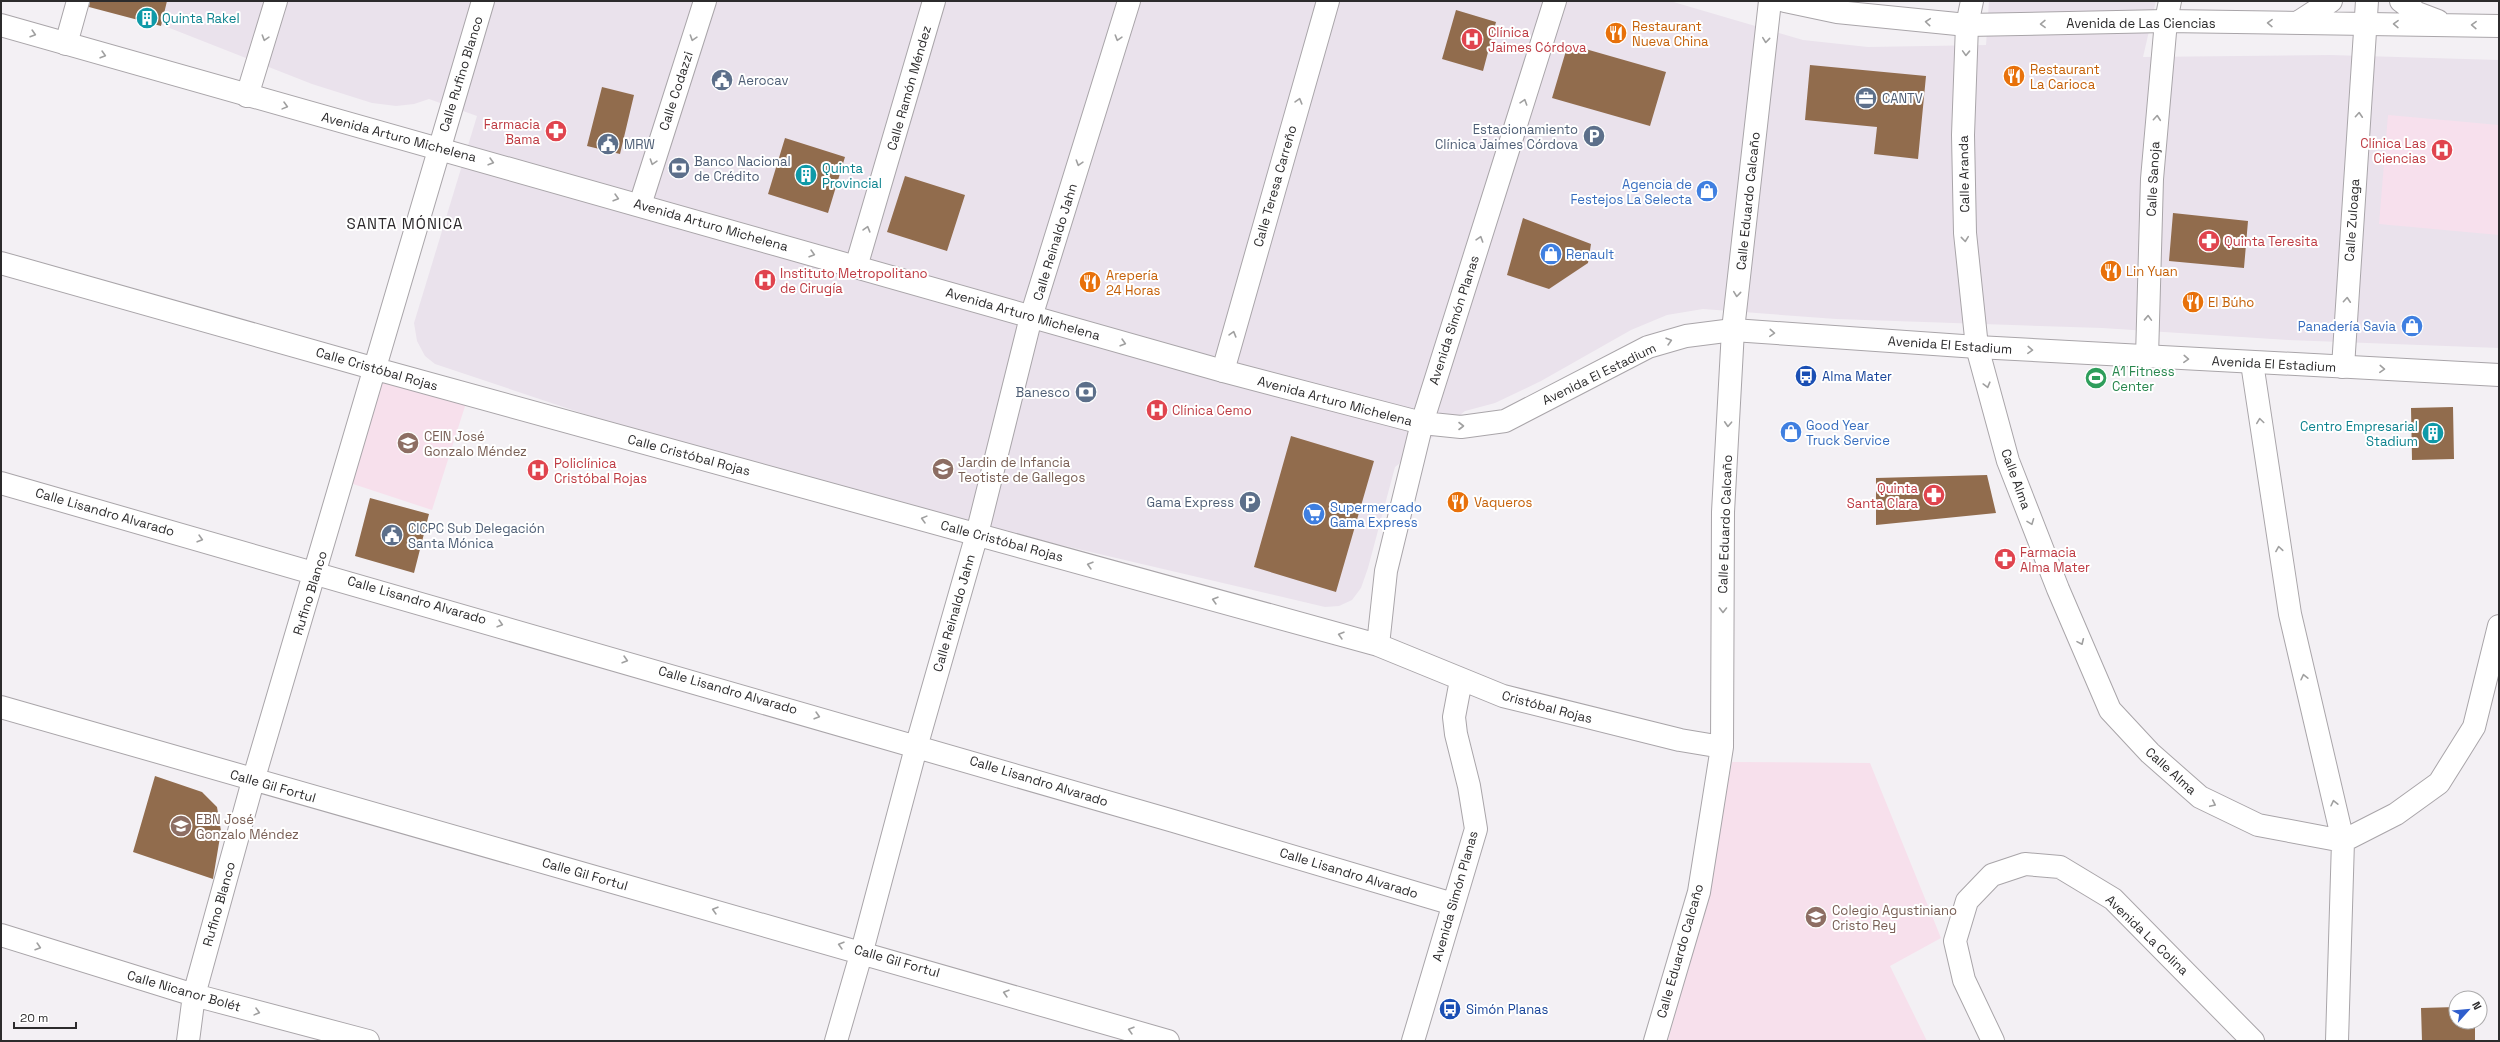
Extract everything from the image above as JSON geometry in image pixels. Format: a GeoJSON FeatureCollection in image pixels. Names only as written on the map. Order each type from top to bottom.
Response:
{"type":"FeatureCollection","features":[{"type":"Feature","properties":{"kind":"street"},"geometry":{"type":"LineString","coordinates":[[66,44],[78,1]]}},
{"type":"Feature","properties":{"kind":"street"},"geometry":{"type":"LineString","coordinates":[[247,96],[276,1]]}},
{"type":"Feature","properties":{"kind":"street","name":"Calle Rufino Blanco"},"geometry":{"type":"LineString","coordinates":[[440,147],[483,1]]}},
{"type":"Feature","properties":{"kind":"street","name":"Calle Codazzi"},"geometry":{"type":"LineString","coordinates":[[640,205],[705,1]]}},
{"type":"Feature","properties":{"kind":"street","name":"Calle Ramón Méndez"},"geometry":{"type":"LineString","coordinates":[[856,267],[934,1]]}},
{"type":"Feature","properties":{"kind":"street","name":"Calle Reinaldo Jahn"},"geometry":{"type":"LineString","coordinates":[[836,1041],[862,951],[916,744],[977,534],[1031,317],[1129,1]]}},
{"type":"Feature","properties":{"kind":"street","name":"Calle Teresa Carreño"},"geometry":{"type":"LineString","coordinates":[[1223,371],[1328,1]]}},
{"type":"Feature","properties":{"kind":"street","name":"Avenida Simón Planas"},"geometry":{"type":"LineString","coordinates":[[1378,645],[1386,571],[1422,423],[1556,1]]}},
{"type":"Feature","properties":{"kind":"street","name":"Calle Eduardo Calcaño"},"geometry":{"type":"LineString","coordinates":[[1655,1041],[1699,892],[1722,747],[1723,512],[1733,330],[1770,1]]}},
{"type":"Feature","properties":{"kind":"street","name":"Avenida de Las Ciencias"},"geometry":{"type":"LineString","coordinates":[[1785,1],[1836,12],[1967,25],[2168,11],[2295,24],[2365,23],[2499,26]]}},
{"type":"Feature","properties":{"kind":"street","name":"Calle Aranda"},"geometry":{"type":"LineString","coordinates":[[1972,1],[1967,25],[1962,135],[1965,233],[1977,347]]}},
{"type":"Feature","properties":{"kind":"street"},"geometry":{"type":"LineString","coordinates":[[2295,24],[2331,1]]}},
{"type":"Feature","properties":{"kind":"street","name":"Calle Zuloaga"},"geometry":{"type":"LineString","coordinates":[[2343,367],[2367,1]]}},
{"type":"Feature","properties":{"kind":"street"},"geometry":{"type":"LineString","coordinates":[[2401,1],[2417,13],[2449,25]]}},
{"type":"Feature","properties":{"kind":"street","name":"Calle Sanoja"},"geometry":{"type":"LineString","coordinates":[[2147,357],[2152,179],[2168,11]]}},
{"type":"Feature","properties":{"kind":"street","name":"Avenida Arturo Michelena"},"geometry":{"type":"LineString","coordinates":[[1,24],[247,96],[440,147],[1223,371],[1422,423]]}},
{"type":"Feature","properties":{"kind":"street","name":"Rufino Blanco"},"geometry":{"type":"LineString","coordinates":[[188,1041],[194,995],[253,781],[317,571],[440,147]]}},
{"type":"Feature","properties":{"kind":"street","name":"Calle Cristóbal Rojas"},"geometry":{"type":"LineString","coordinates":[[1,263],[376,369],[1378,645]]}},
{"type":"Feature","properties":{"kind":"street","name":"Avenida El Estadium"},"geometry":{"type":"LineString","coordinates":[[1422,423],[1461,427],[1506,422],[1648,347],[1686,336],[1733,330],[2147,357],[2499,375]]}},
{"type":"Feature","properties":{"kind":"street","name":"Calle Alma"},"geometry":{"type":"LineString","coordinates":[[1977,347],[2008,461],[2058,589],[2110,710],[2150,753],[2200,798],[2258,825],[2343,841]]}},
{"type":"Feature","properties":{"kind":"street"},"geometry":{"type":"LineString","coordinates":[[2252,363],[2290,614],[2343,841],[2337,1041]]}},
{"type":"Feature","properties":{"kind":"street","name":"Calle Lisandro Alvarado"},"geometry":{"type":"LineString","coordinates":[[1,483],[317,571],[916,744],[1453,904]]}},
{"type":"Feature","properties":{"kind":"street"},"geometry":{"type":"LineString","coordinates":[[2343,841],[2396,814],[2439,783],[2474,728],[2499,626]]}},
{"type":"Feature","properties":{"kind":"street","name":"Cristóbal Rojas"},"geometry":{"type":"LineString","coordinates":[[1378,645],[1461,680],[1504,696],[1680,740],[1722,747]]}},
{"type":"Feature","properties":{"kind":"street","name":"Avenida Simón Planas"},"geometry":{"type":"LineString","coordinates":[[1413,1041],[1476,829],[1469,786],[1456,734],[1454,717],[1461,680]]}},
{"type":"Feature","properties":{"kind":"street","name":"Calle Gil Fortul"},"geometry":{"type":"LineString","coordinates":[[1,707],[253,781],[862,951],[1168,1041]]}},
{"type":"Feature","properties":{"kind":"street","name":"Avenida La Colina"},"geometry":{"type":"LineString","coordinates":[[1993,1041],[1964,980],[1955,941],[1966,901],[1992,875],[2025,864],[2060,867],[2113,899],[2253,1041]]}},
{"type":"Feature","properties":{"kind":"street","name":"Calle Nicanor Bolét"},"geometry":{"type":"LineString","coordinates":[[1,935],[194,995],[368,1041]]}},
{"type":"Feature","properties":{"kind":"shaded area"},"geometry":{"type":"Polygon","coordinates":[[[101,1],[1670,1],[1803,40],[1868,47],[1986,45],[1989,1],[2156,1],[2143,57],[2330,55],[2499,60],[2499,348],[2288,340],[2102,328],[1836,319],[1703,309],[1667,315],[1631,330],[1541,381],[1495,403],[1465,411],[1395,467],[1368,568],[1361,588],[1352,600],[1339,606],[1325,607],[895,506],[734,464],[435,364],[425,356],[417,341],[414,323],[477,116],[429,99],[414,104],[396,106],[372,103],[312,84],[101,1]]]}},
{"type":"Feature","properties":{"kind":"shaded area","name":"Clínica Las Ciencias"},"geometry":{"type":"Polygon","coordinates":[[[2388,115],[2499,125],[2499,235],[2379,224],[2388,115]]]}},
{"type":"Feature","properties":{"kind":"shaded area","name":"CEIN José Gonzalo Méndez"},"geometry":{"type":"Polygon","coordinates":[[[382,380],[466,403],[432,510],[350,483],[382,380]]]}},
{"type":"Feature","properties":{"kind":"shaded area","name":"Colegio Agustiniano Cristo Rey"},"geometry":{"type":"Polygon","coordinates":[[[1732,762],[1870,763],[1941,938],[1890,966],[1927,1041],[1668,1041],[1706,895],[1732,762]]]}},
{"type":"Feature","properties":{"kind":"building","name":"Quinta Rakel"},"geometry":{"type":"Polygon","coordinates":[[[90,1],[167,1],[161,26],[89,7],[90,1]]]}},
{"type":"Feature","properties":{"kind":"building"},"geometry":{"type":"Polygon","coordinates":[[[1456,10],[1496,22],[1483,71],[1442,59],[1456,10]]]}},
{"type":"Feature","properties":{"kind":"building"},"geometry":{"type":"Polygon","coordinates":[[[1568,44],[1666,72],[1650,126],[1552,98],[1568,44]]]}},
{"type":"Feature","properties":{"kind":"building","name":"CANTV"},"geometry":{"type":"Polygon","coordinates":[[[1810,65],[1926,76],[1918,159],[1874,154],[1877,127],[1805,120],[1810,65]]]}},
{"type":"Feature","properties":{"kind":"building"},"geometry":{"type":"Polygon","coordinates":[[[602,87],[634,95],[620,154],[587,146],[602,87]]]}},
{"type":"Feature","properties":{"kind":"building","name":"Quinta Provincial"},"geometry":{"type":"Polygon","coordinates":[[[785,138],[845,157],[828,213],[768,194],[785,138]]]}},
{"type":"Feature","properties":{"kind":"building"},"geometry":{"type":"Polygon","coordinates":[[[905,176],[965,195],[947,251],[887,232],[905,176]]]}},
{"type":"Feature","properties":{"kind":"building","name":"Quinta Teresita"},"geometry":{"type":"Polygon","coordinates":[[[2173,213],[2248,221],[2244,268],[2169,261],[2173,213]]]}},
{"type":"Feature","properties":{"kind":"building","name":"Renault"},"geometry":{"type":"Polygon","coordinates":[[[1523,218],[1591,244],[1588,263],[1549,289],[1507,275],[1523,218]]]}},
{"type":"Feature","properties":{"kind":"building","name":"Centro Empresarial Stadium"},"geometry":{"type":"Polygon","coordinates":[[[2453,407],[2454,459],[2412,460],[2411,408],[2453,407]]]}},
{"type":"Feature","properties":{"kind":"building","name":"Supermercado Gama Express"},"geometry":{"type":"Polygon","coordinates":[[[1291,436],[1374,461],[1336,592],[1254,567],[1291,436]]]}},
{"type":"Feature","properties":{"kind":"building","name":"Quinta Santa Clara"},"geometry":{"type":"Polygon","coordinates":[[[1987,475],[1996,513],[1876,525],[1876,478],[1987,475]]]}},
{"type":"Feature","properties":{"kind":"building","name":"CICPC Sub Delegación Santa Mónica"},"geometry":{"type":"Polygon","coordinates":[[[370,498],[429,514],[414,573],[355,556],[370,498]]]}},
{"type":"Feature","properties":{"kind":"building","name":"EBN José Gonzalo Méndez"},"geometry":{"type":"Polygon","coordinates":[[[155,776],[202,792],[217,807],[221,831],[213,879],[133,852],[155,776]]]}},
{"type":"Feature","properties":{"kind":"building"},"geometry":{"type":"Polygon","coordinates":[[[2448,1007],[2448,1030],[2475,1030],[2475,1041],[2422,1041],[2421,1008],[2448,1007]]]}},
{"type":"Feature","properties":{"kind":"place","name":"Quinta Rakel"},"geometry":{"type":"Point","coordinates":[147,18]}},
{"type":"Feature","properties":{"kind":"place","name":"Restaurant Nueva China"},"geometry":{"type":"Point","coordinates":[1616,33]}},
{"type":"Feature","properties":{"kind":"place","name":"Clínica Jaimes Córdova"},"geometry":{"type":"Point","coordinates":[1472,39]}},
{"type":"Feature","properties":{"kind":"place","name":"Restaurant La Carioca"},"geometry":{"type":"Point","coordinates":[2014,76]}},
{"type":"Feature","properties":{"kind":"place","name":"Aerocav"},"geometry":{"type":"Point","coordinates":[722,80]}},
{"type":"Feature","properties":{"kind":"place","name":"CANTV"},"geometry":{"type":"Point","coordinates":[1866,98]}},
{"type":"Feature","properties":{"kind":"place","name":"Farmacia Bama"},"geometry":{"type":"Point","coordinates":[556,131]}},
{"type":"Feature","properties":{"kind":"place","name":"Estacionamiento Clínica Jaimes Córdova"},"geometry":{"type":"Point","coordinates":[1594,136]}},
{"type":"Feature","properties":{"kind":"place","name":"MRW"},"geometry":{"type":"Point","coordinates":[608,144]}},
{"type":"Feature","properties":{"kind":"place","name":"Clínica Las Ciencias"},"geometry":{"type":"Point","coordinates":[2442,150]}},
{"type":"Feature","properties":{"kind":"place","name":"Banco Nacional de Crédito"},"geometry":{"type":"Point","coordinates":[679,168]}},
{"type":"Feature","properties":{"kind":"place","name":"Quinta Provincial"},"geometry":{"type":"Point","coordinates":[806,175]}},
{"type":"Feature","properties":{"kind":"place","name":"Agencia de Festejos La Selecta"},"geometry":{"type":"Point","coordinates":[1707,191]}},
{"type":"Feature","properties":{"kind":"place","name":"Quinta Teresita"},"geometry":{"type":"Point","coordinates":[2209,241]}},
{"type":"Feature","properties":{"kind":"place","name":"Renault"},"geometry":{"type":"Point","coordinates":[1551,254]}},
{"type":"Feature","properties":{"kind":"place","name":"Lin Yuan"},"geometry":{"type":"Point","coordinates":[2111,271]}},
{"type":"Feature","properties":{"kind":"place","name":"Instituto Metropolitano de Cirugía"},"geometry":{"type":"Point","coordinates":[765,280]}},
{"type":"Feature","properties":{"kind":"place","name":"Arepería 24 Horas"},"geometry":{"type":"Point","coordinates":[1090,282]}},
{"type":"Feature","properties":{"kind":"place","name":"El Búho"},"geometry":{"type":"Point","coordinates":[2193,302]}},
{"type":"Feature","properties":{"kind":"place","name":"Panadería Savia"},"geometry":{"type":"Point","coordinates":[2412,326]}},
{"type":"Feature","properties":{"kind":"place","name":"Alma Mater"},"geometry":{"type":"Point","coordinates":[1806,376]}},
{"type":"Feature","properties":{"kind":"place","name":"A1 Fitness Center"},"geometry":{"type":"Point","coordinates":[2096,378]}},
{"type":"Feature","properties":{"kind":"place","name":"Banesco"},"geometry":{"type":"Point","coordinates":[1086,392]}},
{"type":"Feature","properties":{"kind":"place","name":"Clínica Cemo"},"geometry":{"type":"Point","coordinates":[1157,410]}},
{"type":"Feature","properties":{"kind":"place","name":"Good Year Truck Service"},"geometry":{"type":"Point","coordinates":[1791,432]}},
{"type":"Feature","properties":{"kind":"place","name":"Centro Empresarial Stadium"},"geometry":{"type":"Point","coordinates":[2433,433]}},
{"type":"Feature","properties":{"kind":"place","name":"CEIN José Gonzalo Méndez"},"geometry":{"type":"Point","coordinates":[408,443]}},
{"type":"Feature","properties":{"kind":"place","name":"Jardin de Infancia Teotiste de Gallegos"},"geometry":{"type":"Point","coordinates":[943,469]}},
{"type":"Feature","properties":{"kind":"place","name":"Policlínica Cristóbal Rojas"},"geometry":{"type":"Point","coordinates":[538,470]}},
{"type":"Feature","properties":{"kind":"place","name":"Quinta Santa Clara"},"geometry":{"type":"Point","coordinates":[1934,495]}},
{"type":"Feature","properties":{"kind":"place","name":"Gama Express"},"geometry":{"type":"Point","coordinates":[1250,502]}},
{"type":"Feature","properties":{"kind":"place","name":"Vaqueros"},"geometry":{"type":"Point","coordinates":[1458,502]}},
{"type":"Feature","properties":{"kind":"place","name":"Supermercado Gama Express"},"geometry":{"type":"Point","coordinates":[1314,514]}},
{"type":"Feature","properties":{"kind":"place","name":"CICPC Sub Delegación Santa Mónica"},"geometry":{"type":"Point","coordinates":[392,535]}},
{"type":"Feature","properties":{"kind":"place","name":"Farmacia Alma Mater"},"geometry":{"type":"Point","coordinates":[2005,559]}},
{"type":"Feature","properties":{"kind":"place","name":"EBN José Gonzalo Méndez"},"geometry":{"type":"Point","coordinates":[181,826]}},
{"type":"Feature","properties":{"kind":"place","name":"Colegio Agustiniano Cristo Rey"},"geometry":{"type":"Point","coordinates":[1816,917]}},
{"type":"Feature","properties":{"kind":"place","name":"Simón Planas"},"geometry":{"type":"Point","coordinates":[1450,1009]}},
{"type":"Feature","properties":{"kind":"district","name":"SANTA MÓNICA"},"geometry":{"type":"Point","coordinates":[405,223]}}]}
